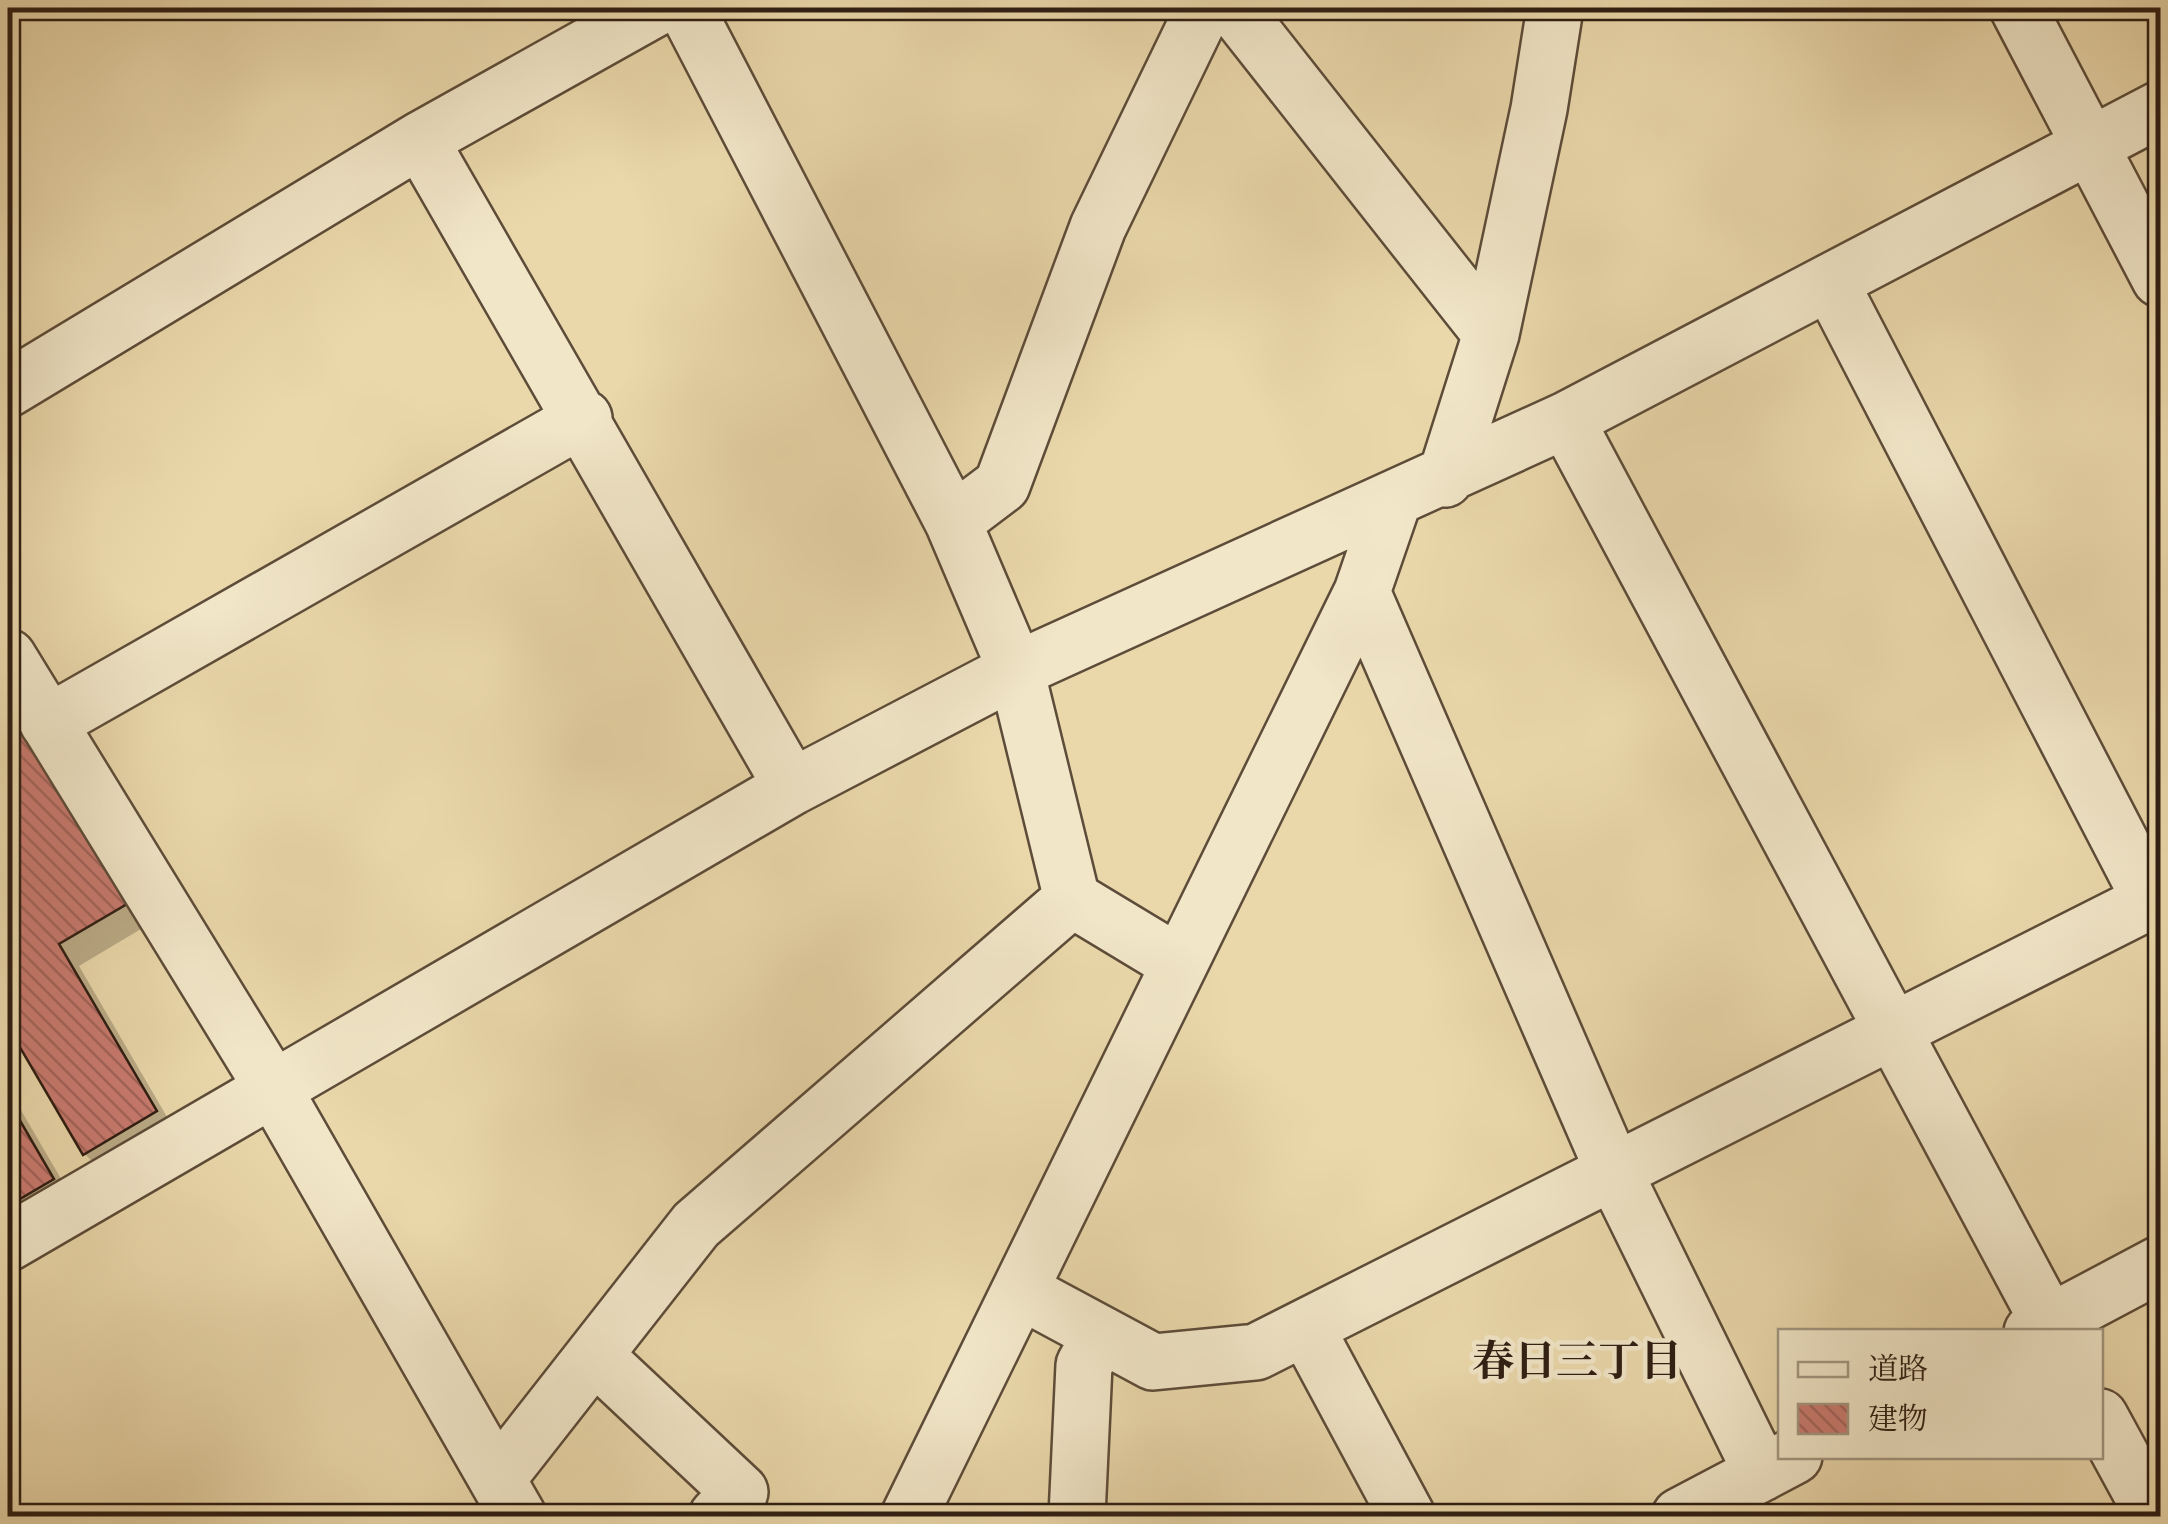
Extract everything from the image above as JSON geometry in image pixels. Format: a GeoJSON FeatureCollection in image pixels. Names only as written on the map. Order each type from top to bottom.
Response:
{"type":"FeatureCollection","features":[{"type":"Feature","properties":{"kind":"street"},"geometry":{"type":"LineString","coordinates":[[8,389],[420,140],[656,8]]}},
{"type":"Feature","properties":{"kind":"street"},"geometry":{"type":"LineString","coordinates":[[686,8],[953,522],[1016,670],[1072,900],[1178,964]]}},
{"type":"Feature","properties":{"kind":"street"},"geometry":{"type":"LineString","coordinates":[[953,522],[1002,485],[1098,227],[1204,8]]}},
{"type":"Feature","properties":{"kind":"street"},"geometry":{"type":"LineString","coordinates":[[1234,8],[1491,334]]}},
{"type":"Feature","properties":{"kind":"street"},"geometry":{"type":"LineString","coordinates":[[1445,478],[1491,334],[1540,109],[1555,8]]}},
{"type":"Feature","properties":{"kind":"street"},"geometry":{"type":"LineString","coordinates":[[2018,8],[2160,279]]}},
{"type":"Feature","properties":{"kind":"street"},"geometry":{"type":"LineString","coordinates":[[8,1243],[792,787],[1016,670],[1393,502],[1566,420],[2160,110]]}},
{"type":"Feature","properties":{"kind":"street"},"geometry":{"type":"LineString","coordinates":[[420,140],[584,418],[792,787]]}},
{"type":"Feature","properties":{"kind":"street"},"geometry":{"type":"LineString","coordinates":[[1020,1290],[1152,1362],[1256,1352],[2156,898],[1831,284]]}},
{"type":"Feature","properties":{"kind":"street"},"geometry":{"type":"LineString","coordinates":[[48,723],[584,418]]}},
{"type":"Feature","properties":{"kind":"street"},"geometry":{"type":"LineString","coordinates":[[1566,420],[1893,1030],[2045,1328],[2160,1264]]}},
{"type":"Feature","properties":{"kind":"street"},"geometry":{"type":"LineString","coordinates":[[909,1516],[1362,592],[1393,502]]}},
{"type":"Feature","properties":{"kind":"street"},"geometry":{"type":"LineString","coordinates":[[1362,592],[1614,1172],[1778,1465],[1680,1516]]}},
{"type":"Feature","properties":{"kind":"street"},"geometry":{"type":"LineString","coordinates":[[8,657],[274,1090],[507,1498],[594,1355],[696,1225],[1072,900]]}},
{"type":"Feature","properties":{"kind":"street"},"geometry":{"type":"LineString","coordinates":[[1306,1328],[1407,1516]]}},
{"type":"Feature","properties":{"kind":"street"},"geometry":{"type":"LineString","coordinates":[[1077,1516],[1084,1366],[1101,1334]]}},
{"type":"Feature","properties":{"kind":"street"},"geometry":{"type":"LineString","coordinates":[[594,1355],[740,1492],[717,1516]]}},
{"type":"Feature","properties":{"kind":"street"},"geometry":{"type":"LineString","coordinates":[[2103,1423],[2154,1516]]}},
{"type":"Feature","properties":{"kind":"building"},"geometry":{"type":"Polygon","coordinates":[[[17,718],[127,904],[59,944],[157,1111],[83,1155],[8,1027],[8,724],[17,718]]]}},
{"type":"Feature","properties":{"kind":"building"},"geometry":{"type":"Polygon","coordinates":[[[8,1100],[54,1179],[8,1206],[8,1100]]]}},
{"type":"Feature","properties":{"kind":"district","name":"春日三丁目"},"geometry":{"type":"Point","coordinates":[1577,1360]}}]}
